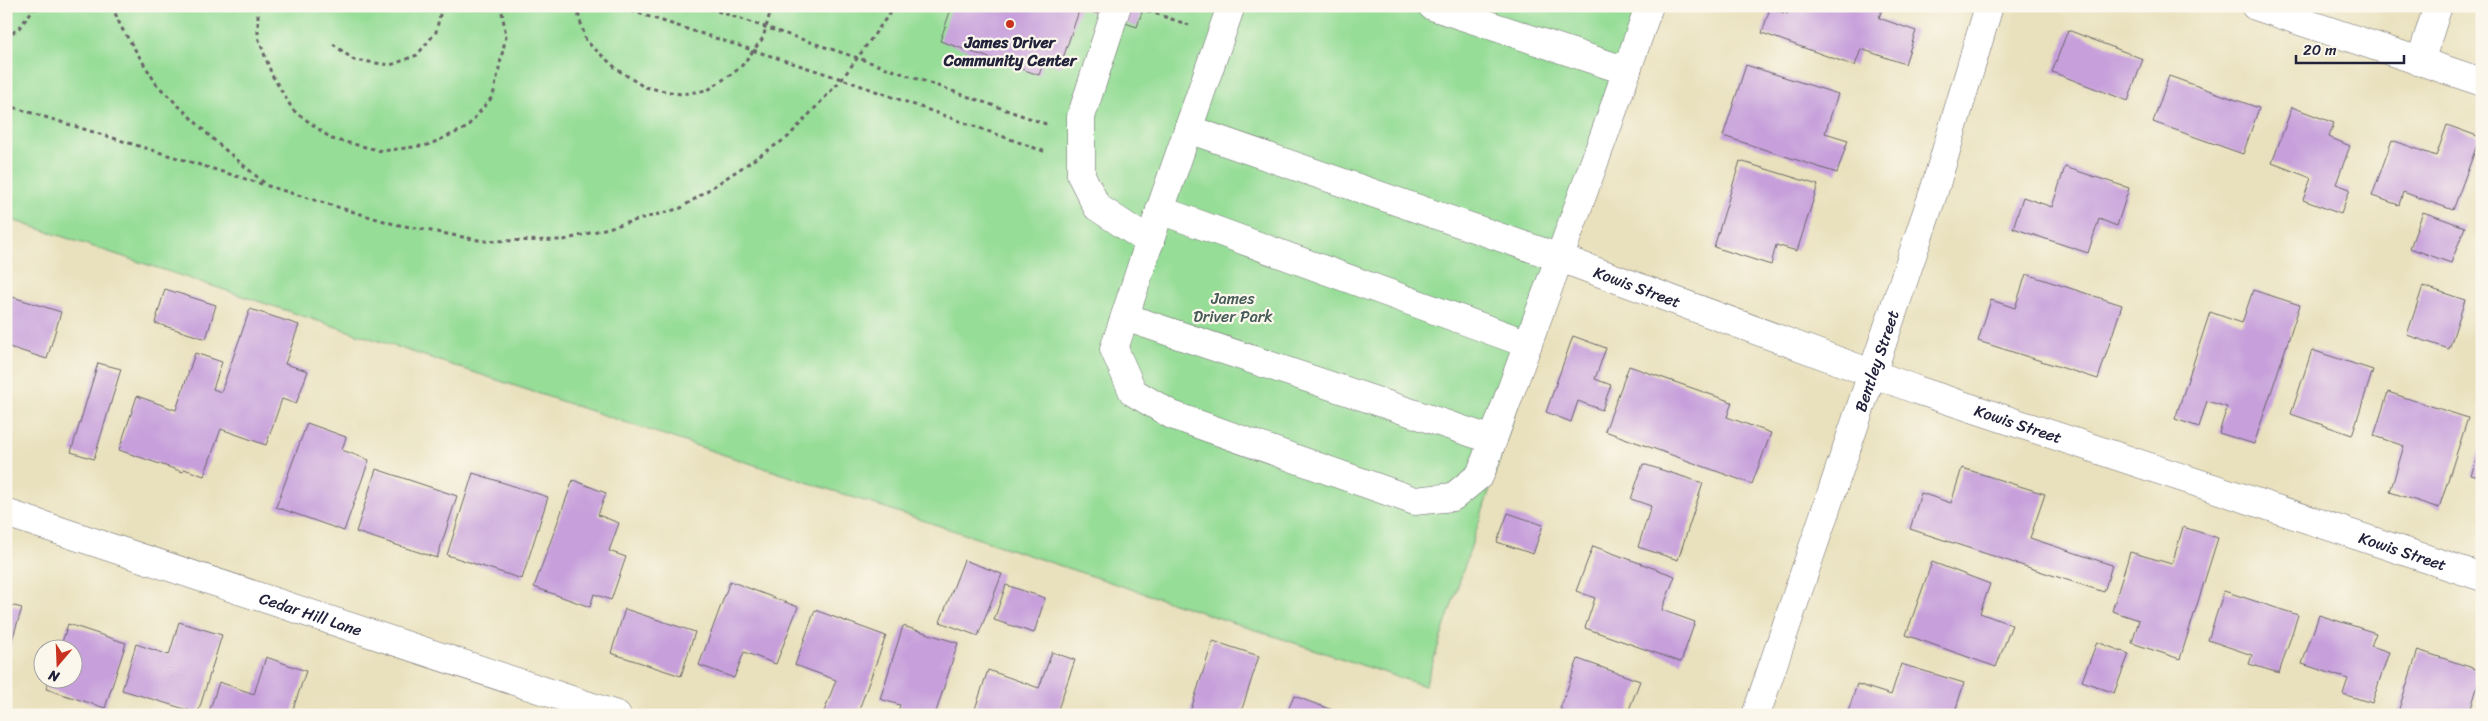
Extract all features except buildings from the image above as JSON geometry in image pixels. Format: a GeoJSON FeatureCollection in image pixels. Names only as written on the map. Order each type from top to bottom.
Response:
{"type":"FeatureCollection","features":[{"type":"Feature","properties":{"kind":"street"},"geometry":{"type":"LineString","coordinates":[[1231,6],[1114,349],[1133,392],[1172,415],[1415,501],[1453,497],[1480,475],[1560,258],[1649,6]]}},
{"type":"Feature","properties":{"kind":"street"},"geometry":{"type":"LineString","coordinates":[[1432,6],[1627,70]]}},
{"type":"Feature","properties":{"kind":"street","name":"Bentley Street"},"geometry":{"type":"LineString","coordinates":[[1756,715],[1870,373],[1934,191],[1989,6]]}},
{"type":"Feature","properties":{"kind":"street"},"geometry":{"type":"LineString","coordinates":[[2255,6],[2482,82]]}},
{"type":"Feature","properties":{"kind":"street"},"geometry":{"type":"LineString","coordinates":[[2420,62],[2438,6]]}},
{"type":"Feature","properties":{"kind":"street"},"geometry":{"type":"LineString","coordinates":[[1129,7],[1081,117],[1081,175],[1097,207],[1150,242]]}},
{"type":"Feature","properties":{"kind":"street","name":"Kowis Street"},"geometry":{"type":"LineString","coordinates":[[1188,129],[1560,258],[1870,373],[2482,577]]}},
{"type":"Feature","properties":{"kind":"street"},"geometry":{"type":"LineString","coordinates":[[1160,210],[1528,344]]}},
{"type":"Feature","properties":{"kind":"street"},"geometry":{"type":"LineString","coordinates":[[1125,317],[1493,440]]}},
{"type":"Feature","properties":{"kind":"street","name":"Cedar Hill Lane"},"geometry":{"type":"LineString","coordinates":[[6,512],[617,715]]}},
{"type":"Feature","properties":{"kind":"path"},"geometry":{"type":"LineString","coordinates":[[6,38],[19,28],[36,6]]}},
{"type":"Feature","properties":{"kind":"path"},"geometry":{"type":"LineString","coordinates":[[112,6],[121,27],[157,85],[216,142],[268,186]]}},
{"type":"Feature","properties":{"kind":"path"},"geometry":{"type":"LineString","coordinates":[[258,6],[258,37],[272,75],[293,110],[332,139],[382,152],[428,145],[466,128],[493,96],[506,36],[501,6]]}},
{"type":"Feature","properties":{"kind":"path"},"geometry":{"type":"LineString","coordinates":[[333,44],[354,60],[391,65],[417,55],[436,32],[442,6]]}},
{"type":"Feature","properties":{"kind":"path"},"geometry":{"type":"LineString","coordinates":[[576,6],[586,41],[618,70],[644,86],[681,94],[708,90],[740,68],[763,38],[772,6]]}},
{"type":"Feature","properties":{"kind":"path"},"geometry":{"type":"LineString","coordinates":[[616,6],[842,80],[1046,152],[1050,144]]}},
{"type":"Feature","properties":{"kind":"path"},"geometry":{"type":"LineString","coordinates":[[702,6],[1056,127]]}},
{"type":"Feature","properties":{"kind":"path"},"geometry":{"type":"LineString","coordinates":[[6,105],[394,224],[483,241],[564,240],[681,208],[788,137],[842,80],[895,6]]}},
{"type":"Feature","properties":{"kind":"path"},"geometry":{"type":"LineString","coordinates":[[1129,7],[1221,36]]}},
{"type":"Feature","properties":{"kind":"green space","name":"James Driver Park"},"geometry":{"type":"Polygon","coordinates":[[[6,6],[1649,6],[1425,686],[6,218],[6,6]]]}},
{"type":"Feature","properties":{"kind":"place","name":"James Driver Community Center"},"geometry":{"type":"Point","coordinates":[1010,24]}}]}
